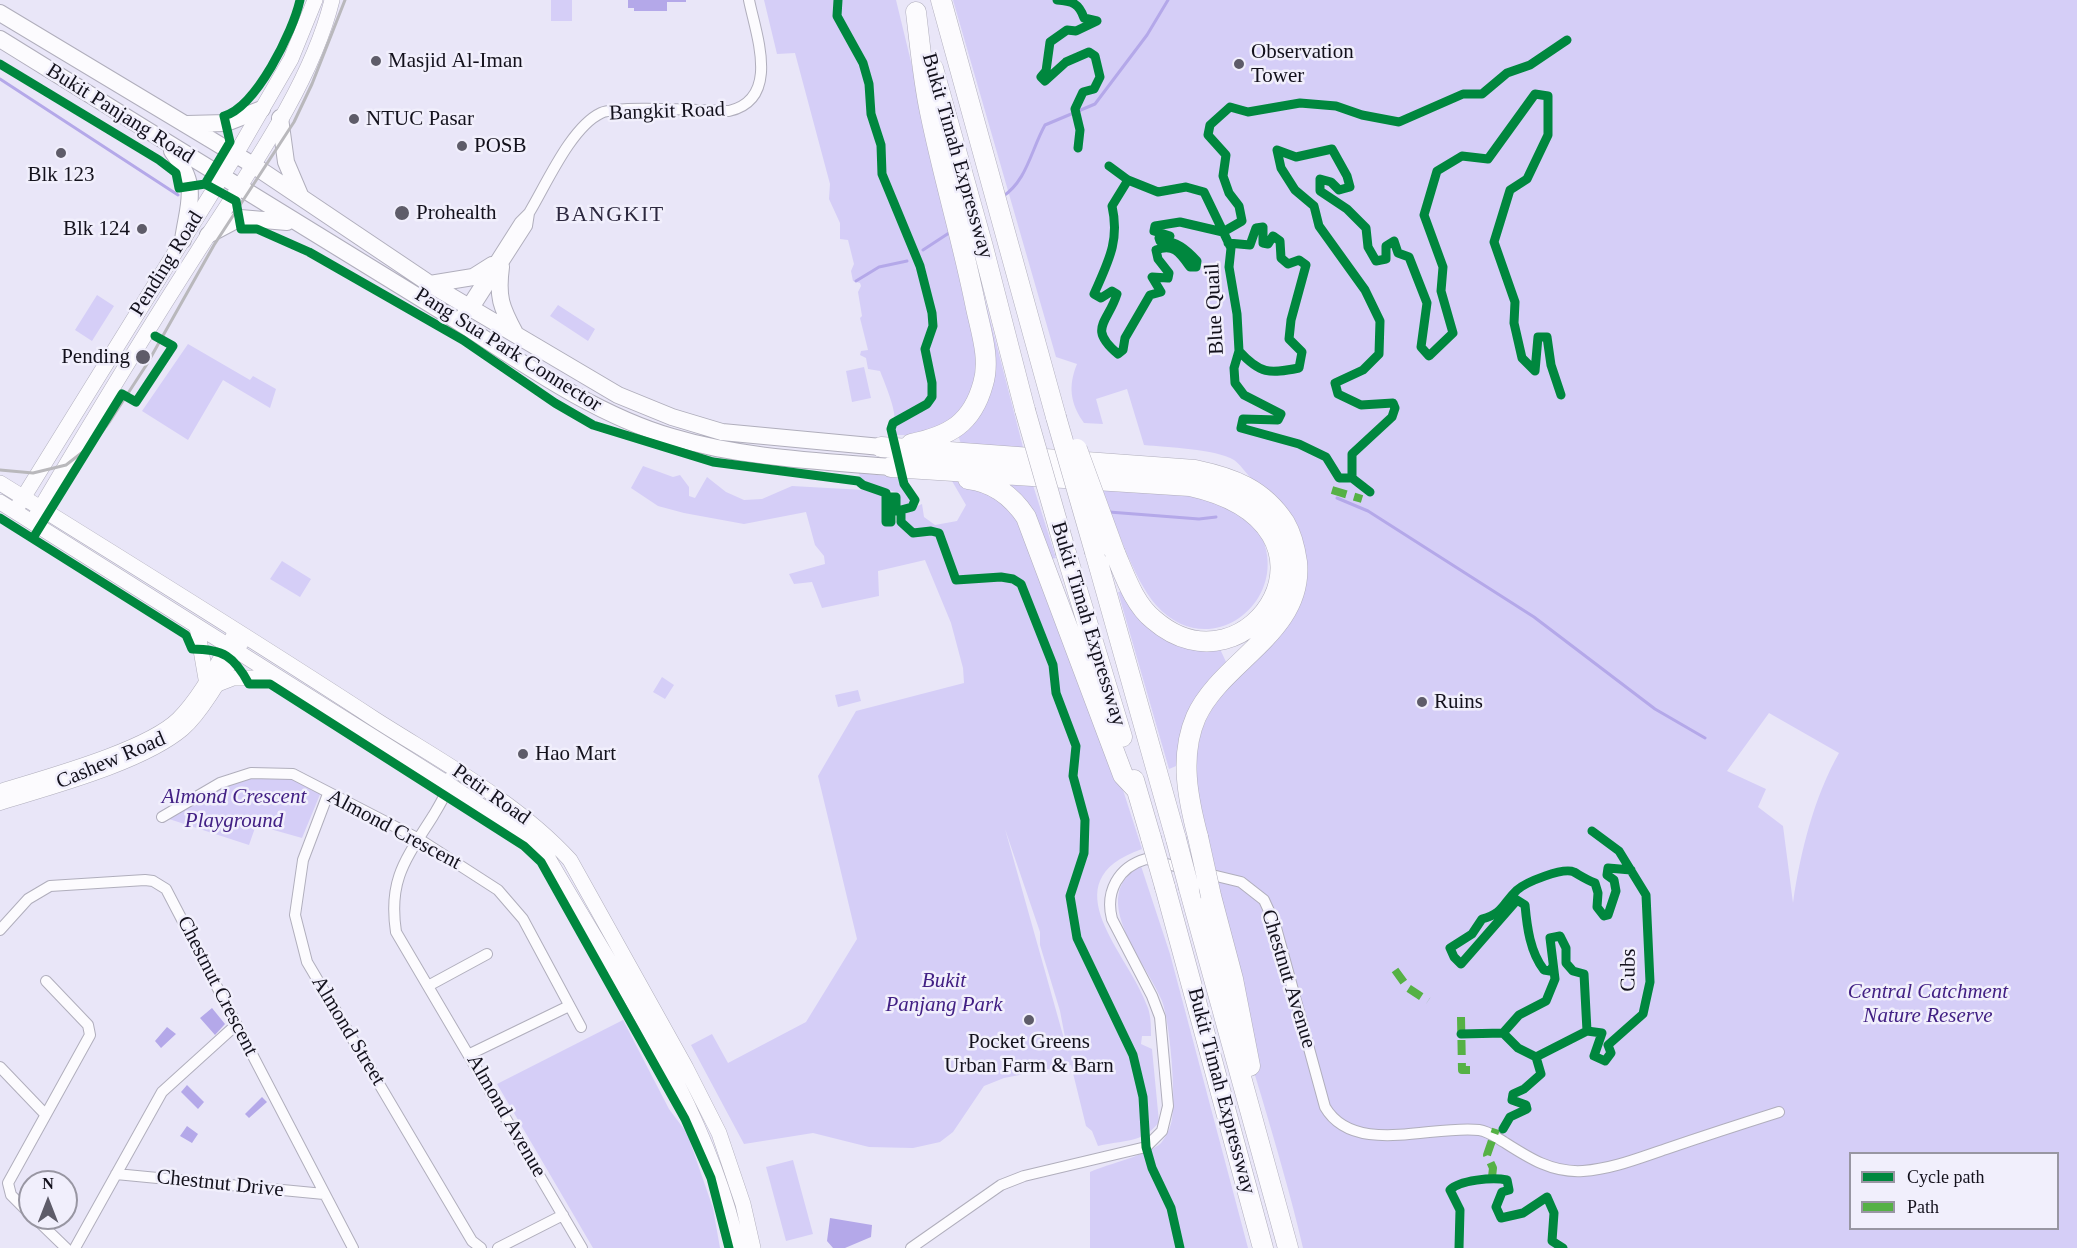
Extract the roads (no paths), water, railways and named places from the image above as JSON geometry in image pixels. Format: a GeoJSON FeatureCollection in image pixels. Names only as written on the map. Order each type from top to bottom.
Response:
{"type":"FeatureCollection","features":[{"type":"Feature","properties":{"kind":"highway","name":"Bukit Timah Expressway"},"geometry":{"type":"LineString","coordinates":[[941,0],[1048,385],[1062,421],[1095,552],[1288,1248]]}},
{"type":"Feature","properties":{"kind":"highway","name":"Bukit Timah Expressway"},"geometry":{"type":"LineString","coordinates":[[914,6],[937,109],[974,249],[1025,410],[1151,838],[1263,1248]]}},
{"type":"Feature","properties":{"kind":"highway"},"geometry":{"type":"LineString","coordinates":[[881,447],[930,440],[958,427],[972,410],[979,396],[986,365],[974,249]]}},
{"type":"Feature","properties":{"kind":"highway"},"geometry":{"type":"LineString","coordinates":[[881,447],[976,468],[1190,486],[1218,492],[1248,508],[1262,520],[1278,552],[1281,568],[1279,585],[1274,600],[1261,618],[1239,634],[1220,641],[1197,641],[1178,636],[1154,620],[1132,592],[1115,553],[1062,421]]}},
{"type":"Feature","properties":{"kind":"highway"},"geometry":{"type":"LineString","coordinates":[[891,467],[1174,468],[1221,475],[1244,484],[1263,496],[1275,508],[1289,529],[1298,569],[1289,606],[1271,633],[1207,697],[1196,718],[1189,740],[1186,763],[1189,800],[1233,980],[1252,1075],[1254,1126]]}},
{"type":"Feature","properties":{"kind":"highway"},"geometry":{"type":"LineString","coordinates":[[976,468],[1005,493],[1026,517],[1124,775],[1137,790]]}},
{"type":"Feature","properties":{"kind":"main road","name":"Pending Road"},"geometry":{"type":"LineString","coordinates":[[22,497],[236,154],[291,59],[315,0]]}},
{"type":"Feature","properties":{"kind":"main road","name":"Pending Road"},"geometry":{"type":"LineString","coordinates":[[40,508],[101,406],[253,165],[309,61],[332,0]]}},
{"type":"Feature","properties":{"kind":"main road","name":"Bukit Panjang Road"},"geometry":{"type":"LineString","coordinates":[[0,13],[236,154],[430,284],[618,395],[672,417],[722,432],[881,447]]}},
{"type":"Feature","properties":{"kind":"main road","name":"Bukit Panjang Road"},"geometry":{"type":"LineString","coordinates":[[0,39],[221,178],[601,408],[671,437],[721,448],[797,459],[891,467]]}},
{"type":"Feature","properties":{"kind":"main road"},"geometry":{"type":"LineString","coordinates":[[186,124],[226,123],[262,109]]}},
{"type":"Feature","properties":{"kind":"main road"},"geometry":{"type":"LineString","coordinates":[[280,118],[286,162],[300,196]]}},
{"type":"Feature","properties":{"kind":"main road"},"geometry":{"type":"LineString","coordinates":[[166,143],[183,166],[191,186],[183,240]]}},
{"type":"Feature","properties":{"kind":"main road"},"geometry":{"type":"LineString","coordinates":[[208,236],[240,218],[297,224]]}},
{"type":"Feature","properties":{"kind":"main road"},"geometry":{"type":"LineString","coordinates":[[430,284],[473,277],[497,266],[500,306],[516,334]]}},
{"type":"Feature","properties":{"kind":"main road","name":"Petir Road"},"geometry":{"type":"LineString","coordinates":[[0,483],[439,759],[543,832],[570,860],[624,954],[719,1133],[743,1204],[753,1248]]}},
{"type":"Feature","properties":{"kind":"main road"},"geometry":{"type":"LineString","coordinates":[[15,511],[22,497]]}},
{"type":"Feature","properties":{"kind":"main road","name":"Petir Road"},"geometry":{"type":"LineString","coordinates":[[0,502],[231,650],[448,784],[524,835],[548,858],[610,965],[705,1139],[729,1208],[738,1248]]}},
{"type":"Feature","properties":{"kind":"main road"},"geometry":{"type":"LineString","coordinates":[[32,522],[40,508]]}},
{"type":"Feature","properties":{"kind":"main road"},"geometry":{"type":"LineString","coordinates":[[197,627],[210,682],[232,678],[278,678]]}},
{"type":"Feature","properties":{"kind":"main road"},"geometry":{"type":"LineString","coordinates":[[320,705],[322,694],[332,691]]}},
{"type":"Feature","properties":{"kind":"main road"},"geometry":{"type":"LineString","coordinates":[[610,965],[622,968],[626,963],[624,954]]}},
{"type":"Feature","properties":{"kind":"street","name":"Bangkit Road"},"geometry":{"type":"LineString","coordinates":[[460,323],[497,266],[527,226],[530,213],[575,137],[603,112],[614,110],[729,111],[738,109],[747,102],[755,93],[763,74],[749,0]]}},
{"type":"Feature","properties":{"kind":"street","name":"Cashew Road"},"geometry":{"type":"LineString","coordinates":[[0,803],[88,775],[148,750],[184,728],[241,634]]}},
{"type":"Feature","properties":{"kind":"street","name":"Cashew Road"},"geometry":{"type":"LineString","coordinates":[[0,791],[81,765],[142,741],[177,720],[210,682]]}},
{"type":"Feature","properties":{"kind":"street"},"geometry":{"type":"LineString","coordinates":[[439,759],[447,772],[448,784],[459,781],[473,783]]}},
{"type":"Feature","properties":{"kind":"street","name":"Almond Crescent"},"geometry":{"type":"LineString","coordinates":[[162,817],[220,783],[251,773],[293,774],[419,839],[498,890],[515,907],[581,1027]]}},
{"type":"Feature","properties":{"kind":"street","name":"Almond Avenue"},"geometry":{"type":"LineString","coordinates":[[448,784],[444,797],[394,886],[392,907],[396,932],[470,1054],[582,1248]]}},
{"type":"Feature","properties":{"kind":"street","name":"Almond Street"},"geometry":{"type":"LineString","coordinates":[[328,794],[303,860],[295,915],[307,962],[467,1234],[481,1248]]}},
{"type":"Feature","properties":{"kind":"street","name":"Chestnut Avenue"},"geometry":{"type":"LineString","coordinates":[[911,1248],[1001,1185],[1024,1176],[1146,1147],[1162,1131],[1167,1122],[1168,1106],[1160,1017],[1152,996],[1112,919],[1110,908],[1110,897],[1120,874],[1133,863],[1146,859],[1241,882],[1264,900],[1275,924],[1325,1107],[1335,1120],[1353,1130],[1368,1134],[1480,1130],[1535,1162],[1563,1171],[1583,1171],[1620,1164],[1779,1112]]}},
{"type":"Feature","properties":{"kind":"street","name":"Chestnut Crescent"},"geometry":{"type":"LineString","coordinates":[[0,930],[28,899],[50,886],[153,881],[166,889],[353,1248]]}},
{"type":"Feature","properties":{"kind":"street"},"geometry":{"type":"LineString","coordinates":[[428,986],[487,954]]}},
{"type":"Feature","properties":{"kind":"street"},"geometry":{"type":"LineString","coordinates":[[18,1203],[10,1195],[8,1183],[45,1113],[89,1039],[90,1032],[88,1025],[46,981]]}},
{"type":"Feature","properties":{"kind":"street"},"geometry":{"type":"LineString","coordinates":[[470,1054],[569,1006]]}},
{"type":"Feature","properties":{"kind":"street"},"geometry":{"type":"LineString","coordinates":[[75,1248],[162,1092],[236,1025]]}},
{"type":"Feature","properties":{"kind":"street"},"geometry":{"type":"LineString","coordinates":[[0,1066],[45,1113]]}},
{"type":"Feature","properties":{"kind":"street","name":"Chestnut Drive"},"geometry":{"type":"LineString","coordinates":[[116,1174],[324,1194]]}},
{"type":"Feature","properties":{"kind":"street"},"geometry":{"type":"LineString","coordinates":[[498,1248],[563,1215]]}},
{"type":"Feature","properties":{"kind":"street"},"geometry":{"type":"LineString","coordinates":[[47,1230],[66,1248]]}},
{"type":"Feature","properties":{"kind":"waterway"},"geometry":{"type":"LineString","coordinates":[[1002,197],[1023,174],[1045,125],[1095,104],[1147,35],[1168,0]]}},
{"type":"Feature","properties":{"kind":"waterway"},"geometry":{"type":"LineString","coordinates":[[0,79],[178,195]]}},
{"type":"Feature","properties":{"kind":"waterway"},"geometry":{"type":"LineString","coordinates":[[923,250],[952,231]]}},
{"type":"Feature","properties":{"kind":"waterway"},"geometry":{"type":"LineString","coordinates":[[856,281],[879,267],[907,261]]}},
{"type":"Feature","properties":{"kind":"waterway"},"geometry":{"type":"LineString","coordinates":[[1337,498],[1368,511],[1534,617],[1655,709],[1705,738]]}},
{"type":"Feature","properties":{"kind":"waterway"},"geometry":{"type":"LineString","coordinates":[[1109,512],[1199,519],[1216,517]]}},
{"type":"Feature","properties":{"kind":"railway"},"geometry":{"type":"LineString","coordinates":[[0,470],[33,473],[66,465],[93,444],[110,421],[147,364],[214,245],[294,122],[312,84],[345,0]]}},
{"type":"Feature","properties":{"kind":"place","name":"Masjid Al-Iman"},"geometry":{"type":"Point","coordinates":[376,61]}},
{"type":"Feature","properties":{"kind":"place","name":"Observation Tower"},"geometry":{"type":"Point","coordinates":[1239,64]}},
{"type":"Feature","properties":{"kind":"place","name":"NTUC Pasar"},"geometry":{"type":"Point","coordinates":[354,119]}},
{"type":"Feature","properties":{"kind":"place","name":"POSB"},"geometry":{"type":"Point","coordinates":[462,146]}},
{"type":"Feature","properties":{"kind":"place","name":"Blk 123"},"geometry":{"type":"Point","coordinates":[61,153]}},
{"type":"Feature","properties":{"kind":"place","name":"Prohealth"},"geometry":{"type":"Point","coordinates":[402,213]}},
{"type":"Feature","properties":{"kind":"place","name":"Blk 124"},"geometry":{"type":"Point","coordinates":[142,229]}},
{"type":"Feature","properties":{"kind":"place","name":"Pending"},"geometry":{"type":"Point","coordinates":[143,357]}},
{"type":"Feature","properties":{"kind":"place","name":"Ruins"},"geometry":{"type":"Point","coordinates":[1422,702]}},
{"type":"Feature","properties":{"kind":"place","name":"Hao Mart"},"geometry":{"type":"Point","coordinates":[523,754]}},
{"type":"Feature","properties":{"kind":"place","name":"Pocket Greens Urban Farm & Barn"},"geometry":{"type":"Point","coordinates":[1029,1020]}},
{"type":"Feature","properties":{"kind":"district","name":"BANGKIT"},"geometry":{"type":"Point","coordinates":[610,215]}},
{"type":"Feature","properties":{"kind":"park label","name":"Almond Crescent Playground"},"geometry":{"type":"Point","coordinates":[234,809]}},
{"type":"Feature","properties":{"kind":"park label","name":"Bukit Panjang Park"},"geometry":{"type":"Point","coordinates":[944,993]}},
{"type":"Feature","properties":{"kind":"park label","name":"Central Catchment Nature Reserve"},"geometry":{"type":"Point","coordinates":[1928,1004]}}]}
